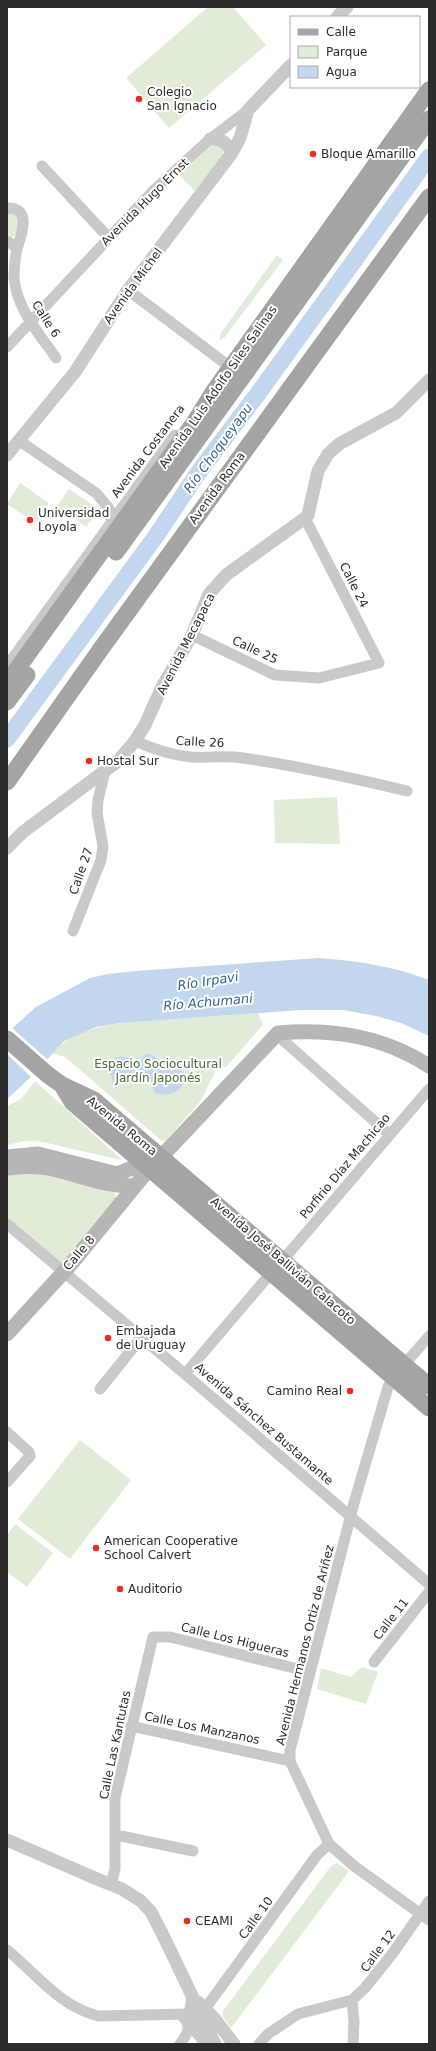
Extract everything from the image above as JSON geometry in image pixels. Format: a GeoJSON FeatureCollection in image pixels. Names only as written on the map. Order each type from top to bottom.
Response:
{"type":"FeatureCollection","features":[{"type":"Feature","properties":{"kind":"main road","name":"Avenida Luis Adolfo Siles Salinas"},"geometry":{"type":"LineString","coordinates":[[7,683],[194,423],[230,367],[429,90]]}},
{"type":"Feature","properties":{"kind":"main road","name":"Avenida Luis Adolfo Siles Salinas"},"geometry":{"type":"LineString","coordinates":[[7,702],[429,119]]}},
{"type":"Feature","properties":{"kind":"main road","name":"Avenida Roma"},"geometry":{"type":"LineString","coordinates":[[7,782],[107,639],[429,197]]}},
{"type":"Feature","properties":{"kind":"main road"},"geometry":{"type":"LineString","coordinates":[[7,1157],[38,1154],[117,1174],[132,1168],[149,1169],[276,1034],[327,1032],[357,1036],[391,1045],[429,1066]]}},
{"type":"Feature","properties":{"kind":"main road","name":"Avenida Roma"},"geometry":{"type":"LineString","coordinates":[[7,1038],[55,1080],[72,1102],[149,1169]]}},
{"type":"Feature","properties":{"kind":"main road","name":"Avenida Roma"},"geometry":{"type":"LineString","coordinates":[[55,1080],[94,1100],[161,1157]]}},
{"type":"Feature","properties":{"kind":"main road","name":"Avenida José Ballivián Calacoto"},"geometry":{"type":"LineString","coordinates":[[161,1157],[277,1267],[306,1304],[429,1408]]}},
{"type":"Feature","properties":{"kind":"main road"},"geometry":{"type":"LineString","coordinates":[[7,1168],[37,1167],[55,1169],[122,1187],[135,1186]]}},
{"type":"Feature","properties":{"kind":"main road","name":"Avenida José Ballivián Calacoto"},"geometry":{"type":"LineString","coordinates":[[149,1169],[404,1365],[429,1386]]}},
{"type":"Feature","properties":{"kind":"main road","name":"Calle 8"},"geometry":{"type":"LineString","coordinates":[[7,1334],[63,1272],[149,1169]]}},
{"type":"Feature","properties":{"kind":"main road"},"geometry":{"type":"LineString","coordinates":[[393,1378],[404,1365]]}},
{"type":"Feature","properties":{"kind":"street"},"geometry":{"type":"LineString","coordinates":[[338,16],[347,7]]}},
{"type":"Feature","properties":{"kind":"street","name":"Avenida Hugo Ernst"},"geometry":{"type":"LineString","coordinates":[[7,347],[32,322],[108,237],[154,190],[210,139],[248,110],[290,66]]}},
{"type":"Feature","properties":{"kind":"street","name":"Avenida Michel"},"geometry":{"type":"LineString","coordinates":[[7,456],[18,440],[75,372],[128,290],[232,153],[240,138],[248,110]]}},
{"type":"Feature","properties":{"kind":"street"},"geometry":{"type":"LineString","coordinates":[[210,139],[218,138],[223,141],[232,153]]}},
{"type":"Feature","properties":{"kind":"street"},"geometry":{"type":"LineString","coordinates":[[42,166],[108,237]]}},
{"type":"Feature","properties":{"kind":"street","name":"Calle 6"},"geometry":{"type":"LineString","coordinates":[[7,208],[17,211],[23,218],[24,232],[18,248],[14,277],[21,307],[56,358]]}},
{"type":"Feature","properties":{"kind":"street"},"geometry":{"type":"LineString","coordinates":[[7,241],[18,248]]}},
{"type":"Feature","properties":{"kind":"street"},"geometry":{"type":"LineString","coordinates":[[128,290],[230,367]]}},
{"type":"Feature","properties":{"kind":"street"},"geometry":{"type":"LineString","coordinates":[[305,518],[308,515],[318,471],[328,454],[338,444],[396,413],[429,380]]}},
{"type":"Feature","properties":{"kind":"street","name":"Avenida Costanera"},"geometry":{"type":"LineString","coordinates":[[7,666],[128,498],[189,417],[214,391]]}},
{"type":"Feature","properties":{"kind":"street"},"geometry":{"type":"LineString","coordinates":[[18,440],[96,493],[113,501],[128,498]]}},
{"type":"Feature","properties":{"kind":"street"},"geometry":{"type":"LineString","coordinates":[[96,493],[108,506],[111,514],[111,522]]}},
{"type":"Feature","properties":{"kind":"street","name":"Avenida Mecapaca"},"geometry":{"type":"LineString","coordinates":[[7,848],[24,832],[118,761],[135,741],[162,687],[192,635],[209,594],[226,575],[305,518]]}},
{"type":"Feature","properties":{"kind":"street","name":"Calle 24"},"geometry":{"type":"LineString","coordinates":[[305,518],[379,663]]}},
{"type":"Feature","properties":{"kind":"street","name":"Calle 25"},"geometry":{"type":"LineString","coordinates":[[192,635],[275,675],[319,678],[379,663]]}},
{"type":"Feature","properties":{"kind":"street","name":"Calle 26"},"geometry":{"type":"LineString","coordinates":[[135,741],[171,754],[192,757],[216,756],[241,758],[336,774],[407,791]]}},
{"type":"Feature","properties":{"kind":"street","name":"Calle 27"},"geometry":{"type":"LineString","coordinates":[[73,931],[101,860],[104,846],[96,813],[105,771]]}},
{"type":"Feature","properties":{"kind":"street"},"geometry":{"type":"LineString","coordinates":[[276,1034],[388,1134]]}},
{"type":"Feature","properties":{"kind":"street","name":"Porfirio Díaz Machicao"},"geometry":{"type":"LineString","coordinates":[[185,1374],[388,1134],[429,1089]]}},
{"type":"Feature","properties":{"kind":"street","name":"Avenida Sánchez Bustamante"},"geometry":{"type":"LineString","coordinates":[[7,1224],[185,1374],[429,1584]]}},
{"type":"Feature","properties":{"kind":"street"},"geometry":{"type":"LineString","coordinates":[[404,1365],[429,1336]]}},
{"type":"Feature","properties":{"kind":"street"},"geometry":{"type":"LineString","coordinates":[[100,1389],[141,1338]]}},
{"type":"Feature","properties":{"kind":"street","name":"Avenida Hermanos Ortiz de Ariñez"},"geometry":{"type":"LineString","coordinates":[[328,1844],[290,1761],[290,1750],[388,1387],[393,1378]]}},
{"type":"Feature","properties":{"kind":"street"},"geometry":{"type":"LineString","coordinates":[[7,1432],[29,1452],[30,1456],[7,1482]]}},
{"type":"Feature","properties":{"kind":"street","name":"Calle 11"},"geometry":{"type":"LineString","coordinates":[[374,1662],[429,1592]]}},
{"type":"Feature","properties":{"kind":"street","name":"Calle Los Higueras"},"geometry":{"type":"LineString","coordinates":[[153,1637],[170,1637],[310,1672]]}},
{"type":"Feature","properties":{"kind":"street","name":"Calle Las Kantutas"},"geometry":{"type":"LineString","coordinates":[[111,1884],[115,1869],[115,1798],[153,1637]]}},
{"type":"Feature","properties":{"kind":"street","name":"Calle Los Manzanos"},"geometry":{"type":"LineString","coordinates":[[131,1726],[290,1761]]}},
{"type":"Feature","properties":{"kind":"street"},"geometry":{"type":"LineString","coordinates":[[116,1835],[193,1851]]}},
{"type":"Feature","properties":{"kind":"street"},"geometry":{"type":"LineString","coordinates":[[7,1840],[111,1884],[135,1897],[151,1912],[193,1998],[194,2013],[188,2038],[207,2044]]}},
{"type":"Feature","properties":{"kind":"street"},"geometry":{"type":"LineString","coordinates":[[328,1844],[354,1866],[425,1917]]}},
{"type":"Feature","properties":{"kind":"street","name":"Calle 10"},"geometry":{"type":"LineString","coordinates":[[194,2013],[317,1855],[328,1844]]}},
{"type":"Feature","properties":{"kind":"street","name":"Calle 12"},"geometry":{"type":"LineString","coordinates":[[259,2044],[268,2034],[298,2014],[352,2000],[365,1988],[425,1917],[429,1901]]}},
{"type":"Feature","properties":{"kind":"street"},"geometry":{"type":"LineString","coordinates":[[7,1950],[52,1992],[72,2007],[98,2016],[194,2013],[234,2044]]}},
{"type":"Feature","properties":{"kind":"street"},"geometry":{"type":"LineString","coordinates":[[352,2000],[354,2022],[353,2044]]}},
{"type":"Feature","properties":{"kind":"street"},"geometry":{"type":"LineString","coordinates":[[194,2013],[215,2044]]}},
{"type":"Feature","properties":{"kind":"green space"},"geometry":{"type":"Polygon","coordinates":[[[208,7],[233,7],[266,45],[169,128],[126,78],[208,7]]]}},
{"type":"Feature","properties":{"kind":"green space"},"geometry":{"type":"Polygon","coordinates":[[[212,145],[220,146],[223,150],[223,155],[195,191],[179,175],[212,145]]]}},
{"type":"Feature","properties":{"kind":"green space"},"geometry":{"type":"Polygon","coordinates":[[[7,212],[12,212],[18,219],[19,231],[12,238],[7,233],[7,212]]]}},
{"type":"Feature","properties":{"kind":"green space"},"geometry":{"type":"Polygon","coordinates":[[[277,255],[283,260],[224,338],[219,340],[221,333],[277,255]]]}},
{"type":"Feature","properties":{"kind":"green space"},"geometry":{"type":"Polygon","coordinates":[[[20,483],[49,503],[35,523],[7,504],[20,483]]]}},
{"type":"Feature","properties":{"kind":"green space"},"geometry":{"type":"Polygon","coordinates":[[[69,489],[99,509],[86,527],[57,506],[69,489]]]}},
{"type":"Feature","properties":{"kind":"green space"},"geometry":{"type":"Polygon","coordinates":[[[337,797],[340,844],[275,843],[274,800],[337,797]]]}},
{"type":"Feature","properties":{"kind":"green space","name":"Espacio Sociocultural Jardín Japonés"},"geometry":{"type":"Polygon","coordinates":[[[258,1013],[263,1025],[226,1067],[218,1066],[200,1102],[166,1140],[162,1141],[65,1057],[52,1053],[65,1042],[79,1034],[110,1025],[126,1022],[258,1013]]]}},
{"type":"Feature","properties":{"kind":"green space"},"geometry":{"type":"Polygon","coordinates":[[[35,1081],[121,1160],[43,1142],[25,1141],[7,1145],[7,1106],[21,1099],[35,1081]]]}},
{"type":"Feature","properties":{"kind":"green space"},"geometry":{"type":"Polygon","coordinates":[[[37,1172],[115,1192],[117,1202],[62,1263],[58,1262],[7,1219],[7,1173],[37,1172]]]}},
{"type":"Feature","properties":{"kind":"green space"},"geometry":{"type":"Polygon","coordinates":[[[80,1440],[131,1480],[70,1559],[18,1519],[80,1440]]]}},
{"type":"Feature","properties":{"kind":"green space"},"geometry":{"type":"Polygon","coordinates":[[[15,1524],[53,1553],[27,1587],[7,1572],[7,1535],[15,1524]]]}},
{"type":"Feature","properties":{"kind":"green space"},"geometry":{"type":"Polygon","coordinates":[[[362,1667],[378,1672],[366,1704],[317,1689],[321,1668],[351,1677],[362,1667]]]}},
{"type":"Feature","properties":{"kind":"green space"},"geometry":{"type":"Polygon","coordinates":[[[337,1863],[349,1871],[231,2028],[223,2017],[223,2011],[331,1866],[337,1863]]]}},
{"type":"Feature","properties":{"kind":"water","name":"Río Irpavi"},"geometry":{"type":"Polygon","coordinates":[[[319,958],[375,965],[402,971],[429,980],[429,1036],[401,1023],[376,1016],[343,1010],[301,1010],[120,1023],[96,1027],[64,1041],[29,1079],[7,1099],[7,1033],[36,1007],[90,978],[108,974],[136,971],[319,958]]]}},
{"type":"Feature","properties":{"kind":"water"},"geometry":{"type":"Polygon","coordinates":[[[147,1053],[156,1058],[160,1068],[165,1070],[182,1070],[184,1082],[178,1090],[168,1094],[155,1093],[148,1077],[139,1074],[134,1077],[130,1084],[117,1079],[114,1083],[110,1074],[112,1061],[116,1058],[126,1057],[138,1062],[147,1053]]]}},
{"type":"Feature","properties":{"kind":"pier"},"geometry":{"type":"Polygon","coordinates":[[[11,1027],[48,1060],[32,1078],[7,1054],[7,1030],[11,1027]]]}},
{"type":"Feature","properties":{"kind":"waterway","name":"Río Choqueyapu"},"geometry":{"type":"LineString","coordinates":[[7,739],[156,536],[198,473],[257,395],[429,157]]}},
{"type":"Feature","properties":{"kind":"place","name":"Colegio San Ignacio"},"geometry":{"type":"Point","coordinates":[139,99]}},
{"type":"Feature","properties":{"kind":"place","name":"Bloque Amarillo"},"geometry":{"type":"Point","coordinates":[313,154]}},
{"type":"Feature","properties":{"kind":"place","name":"Universidad Loyola"},"geometry":{"type":"Point","coordinates":[30,520]}},
{"type":"Feature","properties":{"kind":"place","name":"Hostal Sur"},"geometry":{"type":"Point","coordinates":[89,761]}},
{"type":"Feature","properties":{"kind":"place","name":"Embajada de Uruguay"},"geometry":{"type":"Point","coordinates":[108,1338]}},
{"type":"Feature","properties":{"kind":"place","name":"Camino Real"},"geometry":{"type":"Point","coordinates":[350,1391]}},
{"type":"Feature","properties":{"kind":"place","name":"American Cooperative School Calvert"},"geometry":{"type":"Point","coordinates":[96,1548]}},
{"type":"Feature","properties":{"kind":"place","name":"Auditorio"},"geometry":{"type":"Point","coordinates":[120,1589]}},
{"type":"Feature","properties":{"kind":"place","name":"CEAMI"},"geometry":{"type":"Point","coordinates":[187,1921]}},
{"type":"Feature","properties":{"kind":"water label","name":"Río Achumani"},"geometry":{"type":"Point","coordinates":[208,1002]}}]}
